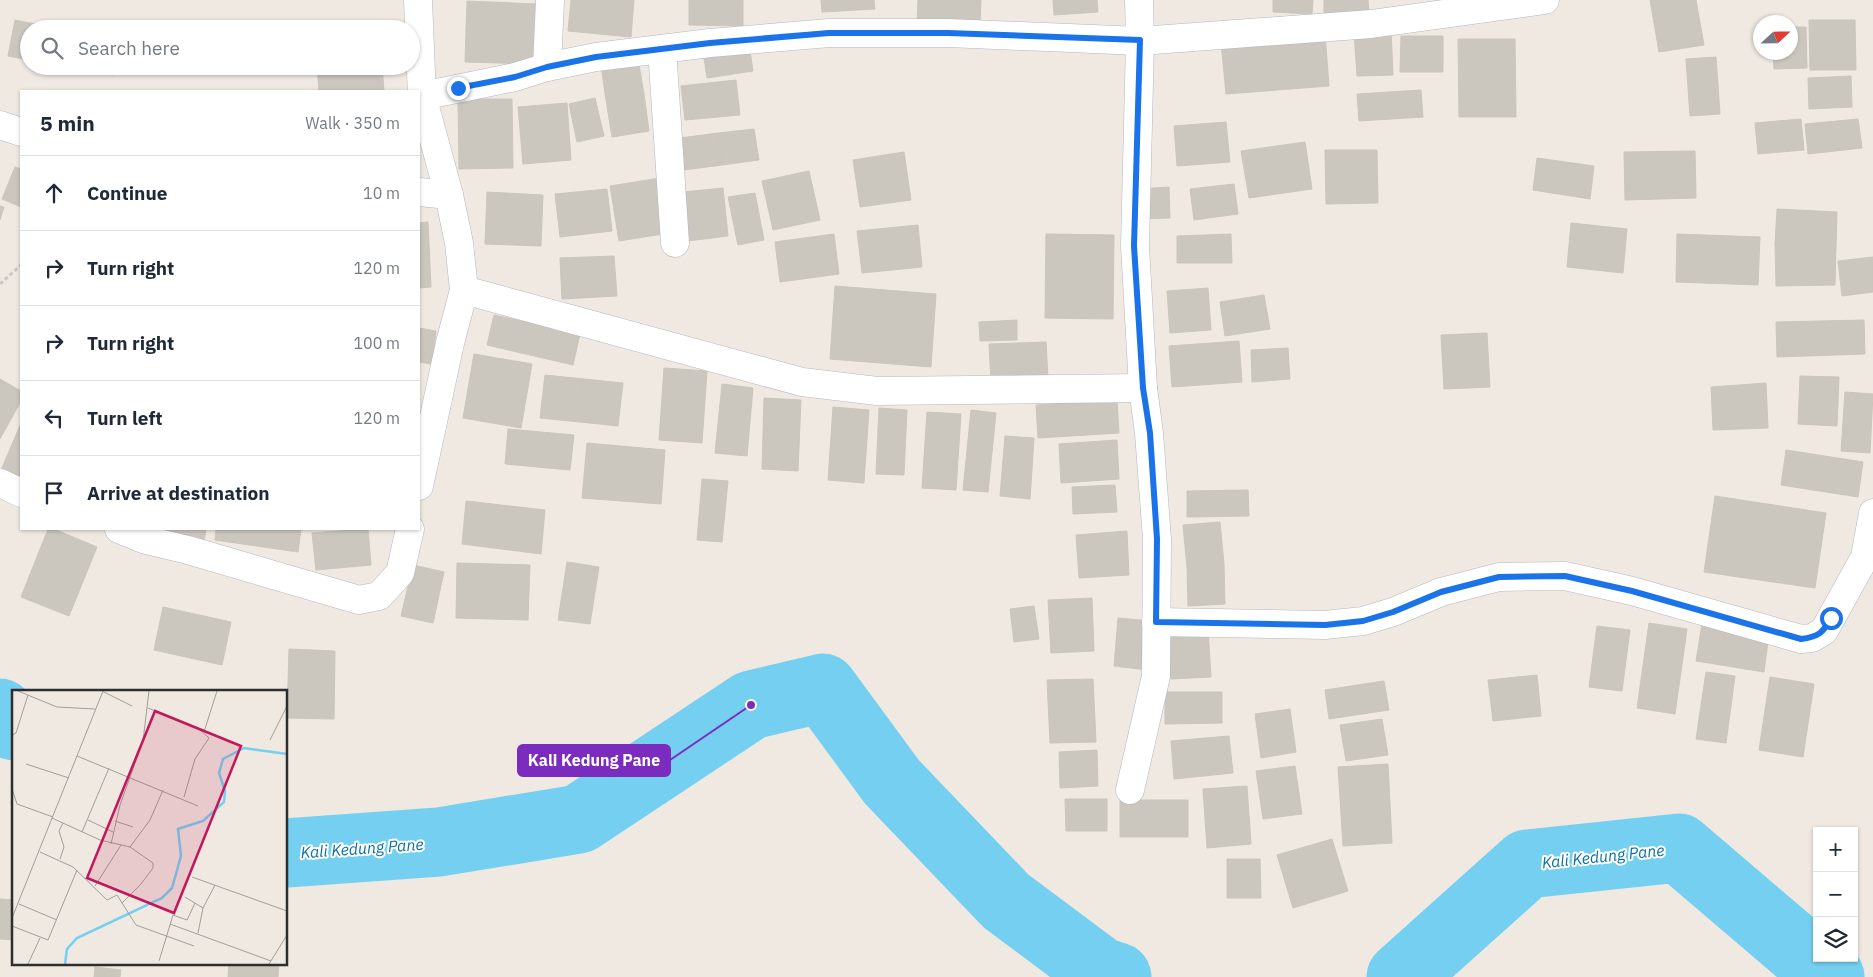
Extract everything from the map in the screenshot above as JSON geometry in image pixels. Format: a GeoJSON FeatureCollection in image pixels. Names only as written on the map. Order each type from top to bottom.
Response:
{"type":"FeatureCollection","features":[{"type":"Feature","properties":{"kind":"street"},"geometry":{"type":"LineString","coordinates":[[418,0],[419,20]]}},
{"type":"Feature","properties":{"kind":"street"},"geometry":{"type":"LineString","coordinates":[[547,67],[550,0]]}},
{"type":"Feature","properties":{"kind":"street"},"geometry":{"type":"LineString","coordinates":[[1130,790],[1156,676],[1157,539],[1150,433],[1143,388],[1134,246],[1140,40],[1139,0]]}},
{"type":"Feature","properties":{"kind":"street"},"geometry":{"type":"LineString","coordinates":[[422,96],[515,77],[547,67],[596,57],[829,33],[948,33],[1140,40],[1371,24],[1545,0]]}},
{"type":"Feature","properties":{"kind":"street"},"geometry":{"type":"LineString","coordinates":[[420,48],[422,96],[449,194],[459,243],[464,290],[450,343],[420,481]]}},
{"type":"Feature","properties":{"kind":"street"},"geometry":{"type":"LineString","coordinates":[[662,49],[675,243]]}},
{"type":"Feature","properties":{"kind":"street"},"geometry":{"type":"LineString","coordinates":[[0,124],[20,132]]}},
{"type":"Feature","properties":{"kind":"street"},"geometry":{"type":"LineString","coordinates":[[420,192],[449,194]]}},
{"type":"Feature","properties":{"kind":"street"},"geometry":{"type":"LineString","coordinates":[[464,290],[802,382],[877,392],[1143,388]]}},
{"type":"Feature","properties":{"kind":"street"},"geometry":{"type":"LineString","coordinates":[[0,483],[20,493]]}},
{"type":"Feature","properties":{"kind":"street"},"geometry":{"type":"LineString","coordinates":[[1156,622],[1325,625],[1363,621],[1393,612],[1441,592],[1499,577],[1565,576],[1632,591],[1801,639],[1812,638],[1824,631],[1869,557],[1873,513]]}},
{"type":"Feature","properties":{"kind":"street"},"geometry":{"type":"LineString","coordinates":[[121,530],[146,540],[188,550],[359,600],[379,596],[400,573],[410,530]]}},
{"type":"Feature","properties":{"kind":"path"},"geometry":{"type":"LineString","coordinates":[[0,284],[20,266]]}},
{"type":"Feature","properties":{"kind":"building"},"geometry":{"type":"Polygon","coordinates":[[[571,0],[634,0],[631,37],[568,31],[571,0]]]}},
{"type":"Feature","properties":{"kind":"building"},"geometry":{"type":"Polygon","coordinates":[[[689,0],[743,0],[743,26],[689,25],[689,0]]]}},
{"type":"Feature","properties":{"kind":"building"},"geometry":{"type":"Polygon","coordinates":[[[821,0],[874,0],[875,9],[822,12],[821,0]]]}},
{"type":"Feature","properties":{"kind":"building"},"geometry":{"type":"Polygon","coordinates":[[[918,0],[981,0],[980,25],[917,23],[918,0]]]}},
{"type":"Feature","properties":{"kind":"building"},"geometry":{"type":"Polygon","coordinates":[[[1053,0],[1097,0],[1098,12],[1054,15],[1053,0]]]}},
{"type":"Feature","properties":{"kind":"building"},"geometry":{"type":"Polygon","coordinates":[[[1273,0],[1313,0],[1312,14],[1273,12],[1273,0]]]}},
{"type":"Feature","properties":{"kind":"building"},"geometry":{"type":"Polygon","coordinates":[[[1324,0],[1368,0],[1369,14],[1324,15],[1324,0]]]}},
{"type":"Feature","properties":{"kind":"building"},"geometry":{"type":"Polygon","coordinates":[[[1650,0],[1696,0],[1704,45],[1659,52],[1650,0]]]}},
{"type":"Feature","properties":{"kind":"building"},"geometry":{"type":"Polygon","coordinates":[[[467,1],[536,4],[534,64],[465,62],[467,1]]]}},
{"type":"Feature","properties":{"kind":"building"},"geometry":{"type":"Polygon","coordinates":[[[15,20],[20,21],[20,58],[8,56],[15,20]]]}},
{"type":"Feature","properties":{"kind":"building"},"geometry":{"type":"Polygon","coordinates":[[[1809,20],[1855,20],[1856,70],[1810,70],[1809,20]]]}},
{"type":"Feature","properties":{"kind":"building"},"geometry":{"type":"Polygon","coordinates":[[[1798,27],[1806,27],[1807,68],[1774,69],[1773,60],[1798,60],[1798,27]]]}},
{"type":"Feature","properties":{"kind":"building"},"geometry":{"type":"Polygon","coordinates":[[[1391,30],[1393,75],[1357,76],[1354,31],[1391,30]]]}},
{"type":"Feature","properties":{"kind":"building"},"geometry":{"type":"Polygon","coordinates":[[[1325,34],[1329,86],[1226,94],[1221,42],[1325,34]]]}},
{"type":"Feature","properties":{"kind":"building"},"geometry":{"type":"Polygon","coordinates":[[[1401,36],[1443,36],[1443,72],[1400,72],[1401,36]]]}},
{"type":"Feature","properties":{"kind":"building"},"geometry":{"type":"Polygon","coordinates":[[[1458,39],[1515,39],[1516,117],[1459,117],[1458,39]]]}},
{"type":"Feature","properties":{"kind":"building"},"geometry":{"type":"Polygon","coordinates":[[[749,44],[753,71],[707,78],[703,51],[749,44]]]}},
{"type":"Feature","properties":{"kind":"building"},"geometry":{"type":"Polygon","coordinates":[[[1716,57],[1720,114],[1690,116],[1686,59],[1716,57]]]}},
{"type":"Feature","properties":{"kind":"building"},"geometry":{"type":"Polygon","coordinates":[[[638,59],[644,94],[606,100],[601,65],[638,59]]]}},
{"type":"Feature","properties":{"kind":"building"},"geometry":{"type":"Polygon","coordinates":[[[318,75],[383,75],[384,90],[319,90],[318,75]]]}},
{"type":"Feature","properties":{"kind":"building"},"geometry":{"type":"Polygon","coordinates":[[[1851,76],[1852,107],[1809,109],[1808,78],[1851,76]]]}},
{"type":"Feature","properties":{"kind":"building"},"geometry":{"type":"Polygon","coordinates":[[[736,80],[740,115],[685,120],[681,86],[736,80]]]}},
{"type":"Feature","properties":{"kind":"building"},"geometry":{"type":"Polygon","coordinates":[[[1421,90],[1423,117],[1359,121],[1357,94],[1421,90]]]}},
{"type":"Feature","properties":{"kind":"building"},"geometry":{"type":"Polygon","coordinates":[[[644,94],[649,131],[612,137],[606,100],[644,94]]]}},
{"type":"Feature","properties":{"kind":"building"},"geometry":{"type":"Polygon","coordinates":[[[595,98],[604,136],[577,142],[569,104],[595,98]]]}},
{"type":"Feature","properties":{"kind":"building"},"geometry":{"type":"Polygon","coordinates":[[[458,99],[512,99],[513,168],[459,169],[458,99]]]}},
{"type":"Feature","properties":{"kind":"building"},"geometry":{"type":"Polygon","coordinates":[[[567,103],[571,160],[523,164],[518,107],[567,103]]]}},
{"type":"Feature","properties":{"kind":"building"},"geometry":{"type":"Polygon","coordinates":[[[1801,119],[1804,150],[1758,154],[1755,123],[1801,119]]]}},
{"type":"Feature","properties":{"kind":"building"},"geometry":{"type":"Polygon","coordinates":[[[1858,119],[1862,148],[1808,154],[1805,124],[1858,119]]]}},
{"type":"Feature","properties":{"kind":"building"},"geometry":{"type":"Polygon","coordinates":[[[1226,122],[1230,162],[1177,166],[1174,126],[1226,122]]]}},
{"type":"Feature","properties":{"kind":"building"},"geometry":{"type":"Polygon","coordinates":[[[754,129],[759,160],[722,165],[718,133],[754,129]]]}},
{"type":"Feature","properties":{"kind":"building"},"geometry":{"type":"Polygon","coordinates":[[[718,133],[722,165],[684,170],[680,138],[718,133]]]}},
{"type":"Feature","properties":{"kind":"building"},"geometry":{"type":"Polygon","coordinates":[[[1305,142],[1312,189],[1249,198],[1241,151],[1305,142]]]}},
{"type":"Feature","properties":{"kind":"building"},"geometry":{"type":"Polygon","coordinates":[[[1325,150],[1377,150],[1378,203],[1326,204],[1325,150]]]}},
{"type":"Feature","properties":{"kind":"building"},"geometry":{"type":"Polygon","coordinates":[[[1695,151],[1696,198],[1625,200],[1624,152],[1695,151]]]}},
{"type":"Feature","properties":{"kind":"building"},"geometry":{"type":"Polygon","coordinates":[[[904,152],[911,200],[860,207],[853,160],[904,152]]]}},
{"type":"Feature","properties":{"kind":"building"},"geometry":{"type":"Polygon","coordinates":[[[1537,158],[1594,166],[1590,199],[1533,190],[1537,158]]]}},
{"type":"Feature","properties":{"kind":"building"},"geometry":{"type":"Polygon","coordinates":[[[15,167],[20,169],[20,207],[2,199],[15,167]]]}},
{"type":"Feature","properties":{"kind":"building"},"geometry":{"type":"Polygon","coordinates":[[[809,171],[820,220],[773,230],[762,181],[809,171]]]}},
{"type":"Feature","properties":{"kind":"building"},"geometry":{"type":"Polygon","coordinates":[[[660,178],[669,233],[619,241],[610,186],[660,178]]]}},
{"type":"Feature","properties":{"kind":"building"},"geometry":{"type":"Polygon","coordinates":[[[1234,184],[1238,214],[1194,220],[1190,189],[1234,184]]]}},
{"type":"Feature","properties":{"kind":"building"},"geometry":{"type":"Polygon","coordinates":[[[1169,187],[1170,218],[1138,219],[1137,189],[1169,187]]]}},
{"type":"Feature","properties":{"kind":"building"},"geometry":{"type":"Polygon","coordinates":[[[723,188],[728,236],[688,241],[683,192],[723,188]]]}},
{"type":"Feature","properties":{"kind":"building"},"geometry":{"type":"Polygon","coordinates":[[[607,189],[612,231],[560,237],[555,194],[607,189]]]}},
{"type":"Feature","properties":{"kind":"building"},"geometry":{"type":"Polygon","coordinates":[[[487,192],[543,195],[541,246],[485,244],[487,192]]]}},
{"type":"Feature","properties":{"kind":"building"},"geometry":{"type":"Polygon","coordinates":[[[755,193],[764,240],[738,245],[728,197],[755,193]]]}},
{"type":"Feature","properties":{"kind":"building"},"geometry":{"type":"Polygon","coordinates":[[[0,206],[4,207],[0,220],[0,206]]]}},
{"type":"Feature","properties":{"kind":"building"},"geometry":{"type":"Polygon","coordinates":[[[1777,209],[1837,212],[1836,247],[1775,244],[1777,209]]]}},
{"type":"Feature","properties":{"kind":"building"},"geometry":{"type":"Polygon","coordinates":[[[428,222],[431,287],[420,288],[420,223],[428,222]]]}},
{"type":"Feature","properties":{"kind":"building"},"geometry":{"type":"Polygon","coordinates":[[[1571,223],[1627,229],[1623,273],[1567,267],[1571,223]]]}},
{"type":"Feature","properties":{"kind":"building"},"geometry":{"type":"Polygon","coordinates":[[[918,225],[922,267],[862,273],[857,231],[918,225]]]}},
{"type":"Feature","properties":{"kind":"building"},"geometry":{"type":"Polygon","coordinates":[[[834,234],[839,274],[780,282],[775,242],[834,234]]]}},
{"type":"Feature","properties":{"kind":"building"},"geometry":{"type":"Polygon","coordinates":[[[1046,234],[1114,235],[1113,319],[1045,318],[1046,234]]]}},
{"type":"Feature","properties":{"kind":"building"},"geometry":{"type":"Polygon","coordinates":[[[1231,234],[1232,263],[1177,263],[1177,236],[1231,234]]]}},
{"type":"Feature","properties":{"kind":"building"},"geometry":{"type":"Polygon","coordinates":[[[1677,234],[1760,237],[1758,285],[1676,282],[1677,234]]]}},
{"type":"Feature","properties":{"kind":"building"},"geometry":{"type":"Polygon","coordinates":[[[1775,244],[1836,247],[1835,285],[1776,286],[1775,244]]]}},
{"type":"Feature","properties":{"kind":"building"},"geometry":{"type":"Polygon","coordinates":[[[614,256],[617,296],[562,299],[560,258],[614,256]]]}},
{"type":"Feature","properties":{"kind":"building"},"geometry":{"type":"Polygon","coordinates":[[[1873,257],[1873,292],[1842,296],[1838,261],[1873,257]]]}},
{"type":"Feature","properties":{"kind":"building"},"geometry":{"type":"Polygon","coordinates":[[[835,286],[936,294],[931,367],[830,359],[835,286]]]}},
{"type":"Feature","properties":{"kind":"building"},"geometry":{"type":"Polygon","coordinates":[[[1208,288],[1211,330],[1170,333],[1167,291],[1208,288]]]}},
{"type":"Feature","properties":{"kind":"building"},"geometry":{"type":"Polygon","coordinates":[[[1264,295],[1270,329],[1225,336],[1220,302],[1264,295]]]}},
{"type":"Feature","properties":{"kind":"building"},"geometry":{"type":"Polygon","coordinates":[[[494,315],[580,334],[573,365],[487,345],[494,315]]]}},
{"type":"Feature","properties":{"kind":"building"},"geometry":{"type":"Polygon","coordinates":[[[1017,320],[1017,340],[980,341],[979,322],[1017,320]]]}},
{"type":"Feature","properties":{"kind":"building"},"geometry":{"type":"Polygon","coordinates":[[[1864,320],[1865,354],[1777,357],[1776,322],[1864,320]]]}},
{"type":"Feature","properties":{"kind":"building"},"geometry":{"type":"Polygon","coordinates":[[[420,328],[436,331],[432,364],[420,362],[420,328]]]}},
{"type":"Feature","properties":{"kind":"building"},"geometry":{"type":"Polygon","coordinates":[[[1487,333],[1490,387],[1444,389],[1441,335],[1487,333]]]}},
{"type":"Feature","properties":{"kind":"building"},"geometry":{"type":"Polygon","coordinates":[[[1239,341],[1242,382],[1172,387],[1169,346],[1239,341]]]}},
{"type":"Feature","properties":{"kind":"building"},"geometry":{"type":"Polygon","coordinates":[[[1046,342],[1048,378],[991,380],[989,344],[1046,342]]]}},
{"type":"Feature","properties":{"kind":"building"},"geometry":{"type":"Polygon","coordinates":[[[1288,348],[1290,379],[1252,382],[1251,350],[1288,348]]]}},
{"type":"Feature","properties":{"kind":"building"},"geometry":{"type":"Polygon","coordinates":[[[474,354],[532,364],[521,428],[463,418],[474,354]]]}},
{"type":"Feature","properties":{"kind":"building"},"geometry":{"type":"Polygon","coordinates":[[[664,368],[707,371],[702,443],[659,440],[664,368]]]}},
{"type":"Feature","properties":{"kind":"building"},"geometry":{"type":"Polygon","coordinates":[[[545,375],[584,379],[580,422],[540,418],[545,375]]]}},
{"type":"Feature","properties":{"kind":"building"},"geometry":{"type":"Polygon","coordinates":[[[1800,376],[1839,377],[1837,426],[1798,424],[1800,376]]]}},
{"type":"Feature","properties":{"kind":"building"},"geometry":{"type":"Polygon","coordinates":[[[0,379],[20,390],[20,403],[0,439],[0,379]]]}},
{"type":"Feature","properties":{"kind":"building"},"geometry":{"type":"Polygon","coordinates":[[[584,379],[623,383],[618,426],[580,422],[584,379]]]}},
{"type":"Feature","properties":{"kind":"building"},"geometry":{"type":"Polygon","coordinates":[[[1766,383],[1768,428],[1713,430],[1711,387],[1766,383]]]}},
{"type":"Feature","properties":{"kind":"building"},"geometry":{"type":"Polygon","coordinates":[[[722,384],[753,388],[747,456],[715,453],[722,384]]]}},
{"type":"Feature","properties":{"kind":"building"},"geometry":{"type":"Polygon","coordinates":[[[1845,392],[1873,394],[1870,453],[1841,451],[1845,392]]]}},
{"type":"Feature","properties":{"kind":"building"},"geometry":{"type":"Polygon","coordinates":[[[764,398],[801,400],[798,471],[762,469],[764,398]]]}},
{"type":"Feature","properties":{"kind":"building"},"geometry":{"type":"Polygon","coordinates":[[[1117,400],[1119,433],[1038,438],[1036,405],[1117,400]]]}},
{"type":"Feature","properties":{"kind":"building"},"geometry":{"type":"Polygon","coordinates":[[[833,407],[869,410],[864,483],[828,480],[833,407]]]}},
{"type":"Feature","properties":{"kind":"building"},"geometry":{"type":"Polygon","coordinates":[[[879,408],[907,410],[904,475],[876,474],[879,408]]]}},
{"type":"Feature","properties":{"kind":"building"},"geometry":{"type":"Polygon","coordinates":[[[971,410],[996,413],[988,492],[963,490],[971,410]]]}},
{"type":"Feature","properties":{"kind":"building"},"geometry":{"type":"Polygon","coordinates":[[[927,412],[961,414],[956,490],[922,488],[927,412]]]}},
{"type":"Feature","properties":{"kind":"building"},"geometry":{"type":"Polygon","coordinates":[[[20,425],[20,477],[2,468],[20,425]]]}},
{"type":"Feature","properties":{"kind":"building"},"geometry":{"type":"Polygon","coordinates":[[[508,429],[574,435],[570,470],[505,464],[508,429]]]}},
{"type":"Feature","properties":{"kind":"building"},"geometry":{"type":"Polygon","coordinates":[[[1005,436],[1034,438],[1030,499],[1000,496],[1005,436]]]}},
{"type":"Feature","properties":{"kind":"building"},"geometry":{"type":"Polygon","coordinates":[[[1117,440],[1119,479],[1061,483],[1059,444],[1117,440]]]}},
{"type":"Feature","properties":{"kind":"building"},"geometry":{"type":"Polygon","coordinates":[[[587,443],[665,450],[661,504],[582,498],[587,443]]]}},
{"type":"Feature","properties":{"kind":"building"},"geometry":{"type":"Polygon","coordinates":[[[1786,450],[1863,462],[1858,497],[1781,485],[1786,450]]]}},
{"type":"Feature","properties":{"kind":"building"},"geometry":{"type":"Polygon","coordinates":[[[702,479],[728,481],[722,542],[697,540],[702,479]]]}},
{"type":"Feature","properties":{"kind":"building"},"geometry":{"type":"Polygon","coordinates":[[[1115,485],[1117,512],[1073,514],[1072,487],[1115,485]]]}},
{"type":"Feature","properties":{"kind":"building"},"geometry":{"type":"Polygon","coordinates":[[[1248,490],[1249,516],[1187,517],[1187,491],[1248,490]]]}},
{"type":"Feature","properties":{"kind":"building"},"geometry":{"type":"Polygon","coordinates":[[[1715,496],[1826,513],[1815,588],[1704,572],[1715,496]]]}},
{"type":"Feature","properties":{"kind":"building"},"geometry":{"type":"Polygon","coordinates":[[[466,501],[545,510],[541,554],[462,544],[466,501]]]}},
{"type":"Feature","properties":{"kind":"building"},"geometry":{"type":"Polygon","coordinates":[[[1220,522],[1224,564],[1187,567],[1183,525],[1220,522]]]}},
{"type":"Feature","properties":{"kind":"building"},"geometry":{"type":"Polygon","coordinates":[[[48,530],[56,530],[97,547],[69,616],[21,597],[48,530]]]}},
{"type":"Feature","properties":{"kind":"building"},"geometry":{"type":"Polygon","coordinates":[[[159,530],[206,530],[204,542],[159,530]]]}},
{"type":"Feature","properties":{"kind":"building"},"geometry":{"type":"Polygon","coordinates":[[[216,530],[301,530],[298,552],[215,540],[216,530]]]}},
{"type":"Feature","properties":{"kind":"building"},"geometry":{"type":"Polygon","coordinates":[[[368,530],[371,565],[316,570],[312,533],[368,530]]]}},
{"type":"Feature","properties":{"kind":"building"},"geometry":{"type":"Polygon","coordinates":[[[1127,531],[1129,575],[1079,578],[1076,535],[1127,531]]]}},
{"type":"Feature","properties":{"kind":"building"},"geometry":{"type":"Polygon","coordinates":[[[567,562],[599,567],[590,624],[558,620],[567,562]]]}},
{"type":"Feature","properties":{"kind":"building"},"geometry":{"type":"Polygon","coordinates":[[[457,563],[530,565],[528,620],[456,618],[457,563]]]}},
{"type":"Feature","properties":{"kind":"building"},"geometry":{"type":"Polygon","coordinates":[[[1224,564],[1225,604],[1188,606],[1187,567],[1224,564]]]}},
{"type":"Feature","properties":{"kind":"building"},"geometry":{"type":"Polygon","coordinates":[[[413,565],[444,572],[433,623],[401,616],[413,565]]]}},
{"type":"Feature","properties":{"kind":"building"},"geometry":{"type":"Polygon","coordinates":[[[1092,598],[1094,651],[1051,653],[1048,600],[1092,598]]]}},
{"type":"Feature","properties":{"kind":"building"},"geometry":{"type":"Polygon","coordinates":[[[1034,606],[1039,639],[1014,642],[1010,609],[1034,606]]]}},
{"type":"Feature","properties":{"kind":"building"},"geometry":{"type":"Polygon","coordinates":[[[163,607],[231,622],[222,665],[154,650],[163,607]]]}},
{"type":"Feature","properties":{"kind":"building"},"geometry":{"type":"Polygon","coordinates":[[[1118,618],[1151,621],[1147,670],[1114,666],[1118,618]]]}},
{"type":"Feature","properties":{"kind":"building"},"geometry":{"type":"Polygon","coordinates":[[[1649,623],[1687,629],[1675,714],[1637,708],[1649,623]]]}},
{"type":"Feature","properties":{"kind":"building"},"geometry":{"type":"Polygon","coordinates":[[[1702,624],[1769,634],[1764,672],[1696,661],[1702,624]]]}},
{"type":"Feature","properties":{"kind":"building"},"geometry":{"type":"Polygon","coordinates":[[[1597,626],[1630,630],[1622,691],[1589,687],[1597,626]]]}},
{"type":"Feature","properties":{"kind":"building"},"geometry":{"type":"Polygon","coordinates":[[[1208,628],[1211,677],[1171,679],[1168,631],[1208,628]]]}},
{"type":"Feature","properties":{"kind":"building"},"geometry":{"type":"Polygon","coordinates":[[[289,649],[335,651],[334,719],[288,718],[289,649]]]}},
{"type":"Feature","properties":{"kind":"building"},"geometry":{"type":"Polygon","coordinates":[[[1706,672],[1735,676],[1726,743],[1696,739],[1706,672]]]}},
{"type":"Feature","properties":{"kind":"building"},"geometry":{"type":"Polygon","coordinates":[[[1537,675],[1541,716],[1493,721],[1488,680],[1537,675]]]}},
{"type":"Feature","properties":{"kind":"building"},"geometry":{"type":"Polygon","coordinates":[[[1770,677],[1814,684],[1803,757],[1759,750],[1770,677]]]}},
{"type":"Feature","properties":{"kind":"building"},"geometry":{"type":"Polygon","coordinates":[[[1093,679],[1096,742],[1050,743],[1047,680],[1093,679]]]}},
{"type":"Feature","properties":{"kind":"building"},"geometry":{"type":"Polygon","coordinates":[[[1384,681],[1389,710],[1329,719],[1325,690],[1384,681]]]}},
{"type":"Feature","properties":{"kind":"building"},"geometry":{"type":"Polygon","coordinates":[[[1165,692],[1222,692],[1222,723],[1165,724],[1165,692]]]}},
{"type":"Feature","properties":{"kind":"building"},"geometry":{"type":"Polygon","coordinates":[[[1290,709],[1296,752],[1261,758],[1255,714],[1290,709]]]}},
{"type":"Feature","properties":{"kind":"building"},"geometry":{"type":"Polygon","coordinates":[[[1382,719],[1388,755],[1346,761],[1340,725],[1382,719]]]}},
{"type":"Feature","properties":{"kind":"building"},"geometry":{"type":"Polygon","coordinates":[[[1229,736],[1233,773],[1174,779],[1171,741],[1229,736]]]}},
{"type":"Feature","properties":{"kind":"building"},"geometry":{"type":"Polygon","coordinates":[[[1097,750],[1098,786],[1060,788],[1059,752],[1097,750]]]}},
{"type":"Feature","properties":{"kind":"building"},"geometry":{"type":"Polygon","coordinates":[[[1388,764],[1392,843],[1343,846],[1338,767],[1388,764]]]}},
{"type":"Feature","properties":{"kind":"building"},"geometry":{"type":"Polygon","coordinates":[[[1295,766],[1302,814],[1263,819],[1256,771],[1295,766]]]}},
{"type":"Feature","properties":{"kind":"building"},"geometry":{"type":"Polygon","coordinates":[[[1247,786],[1251,844],[1207,848],[1203,789],[1247,786]]]}},
{"type":"Feature","properties":{"kind":"building"},"geometry":{"type":"Polygon","coordinates":[[[1065,799],[1107,799],[1107,831],[1066,831],[1065,799]]]}},
{"type":"Feature","properties":{"kind":"building"},"geometry":{"type":"Polygon","coordinates":[[[1120,800],[1188,800],[1188,837],[1120,837],[1120,800]]]}},
{"type":"Feature","properties":{"kind":"building"},"geometry":{"type":"Polygon","coordinates":[[[1332,839],[1348,891],[1293,908],[1277,855],[1332,839]]]}},
{"type":"Feature","properties":{"kind":"building"},"geometry":{"type":"Polygon","coordinates":[[[1227,859],[1260,859],[1261,898],[1227,898],[1227,859]]]}},
{"type":"Feature","properties":{"kind":"building"},"geometry":{"type":"Polygon","coordinates":[[[0,899],[12,900],[12,940],[0,939],[0,899]]]}},
{"type":"Feature","properties":{"kind":"building"},"geometry":{"type":"Polygon","coordinates":[[[229,964],[279,964],[278,977],[228,977],[229,964]]]}},
{"type":"Feature","properties":{"kind":"building"},"geometry":{"type":"Polygon","coordinates":[[[95,967],[121,970],[120,977],[94,977],[95,967]]]}},
{"type":"Feature","properties":{"kind":"waterway","name":"Kali Kedung Pane"},"geometry":{"type":"LineString","coordinates":[[288,853],[439,842],[579,819],[751,705],[823,688],[892,782],[1006,901],[1101,972],[1117,977]]}},
{"type":"Feature","properties":{"kind":"waterway","name":"Kali Kedung Pane"},"geometry":{"type":"LineString","coordinates":[[0,713],[12,724]]}},
{"type":"Feature","properties":{"kind":"waterway","name":"Kali Kedung Pane"},"geometry":{"type":"LineString","coordinates":[[1401,977],[1527,864],[1679,848],[1830,977]]}},
{"type":"Feature","properties":{"kind":"place","name":"Kali Kedung Pane"},"geometry":{"type":"Point","coordinates":[751,705]}},
{"type":"Feature","properties":{"kind":"route"},"geometry":{"type":"LineString","coordinates":[[458,88],[515,77],[547,67],[596,57],[710,43],[829,33],[948,33],[1140,40],[1134,246],[1143,388],[1150,433],[1157,539],[1156,622],[1325,625],[1363,621],[1393,612],[1441,592],[1499,577],[1565,576],[1632,591],[1801,639],[1812,638],[1824,631],[1831,618]]}}]}
